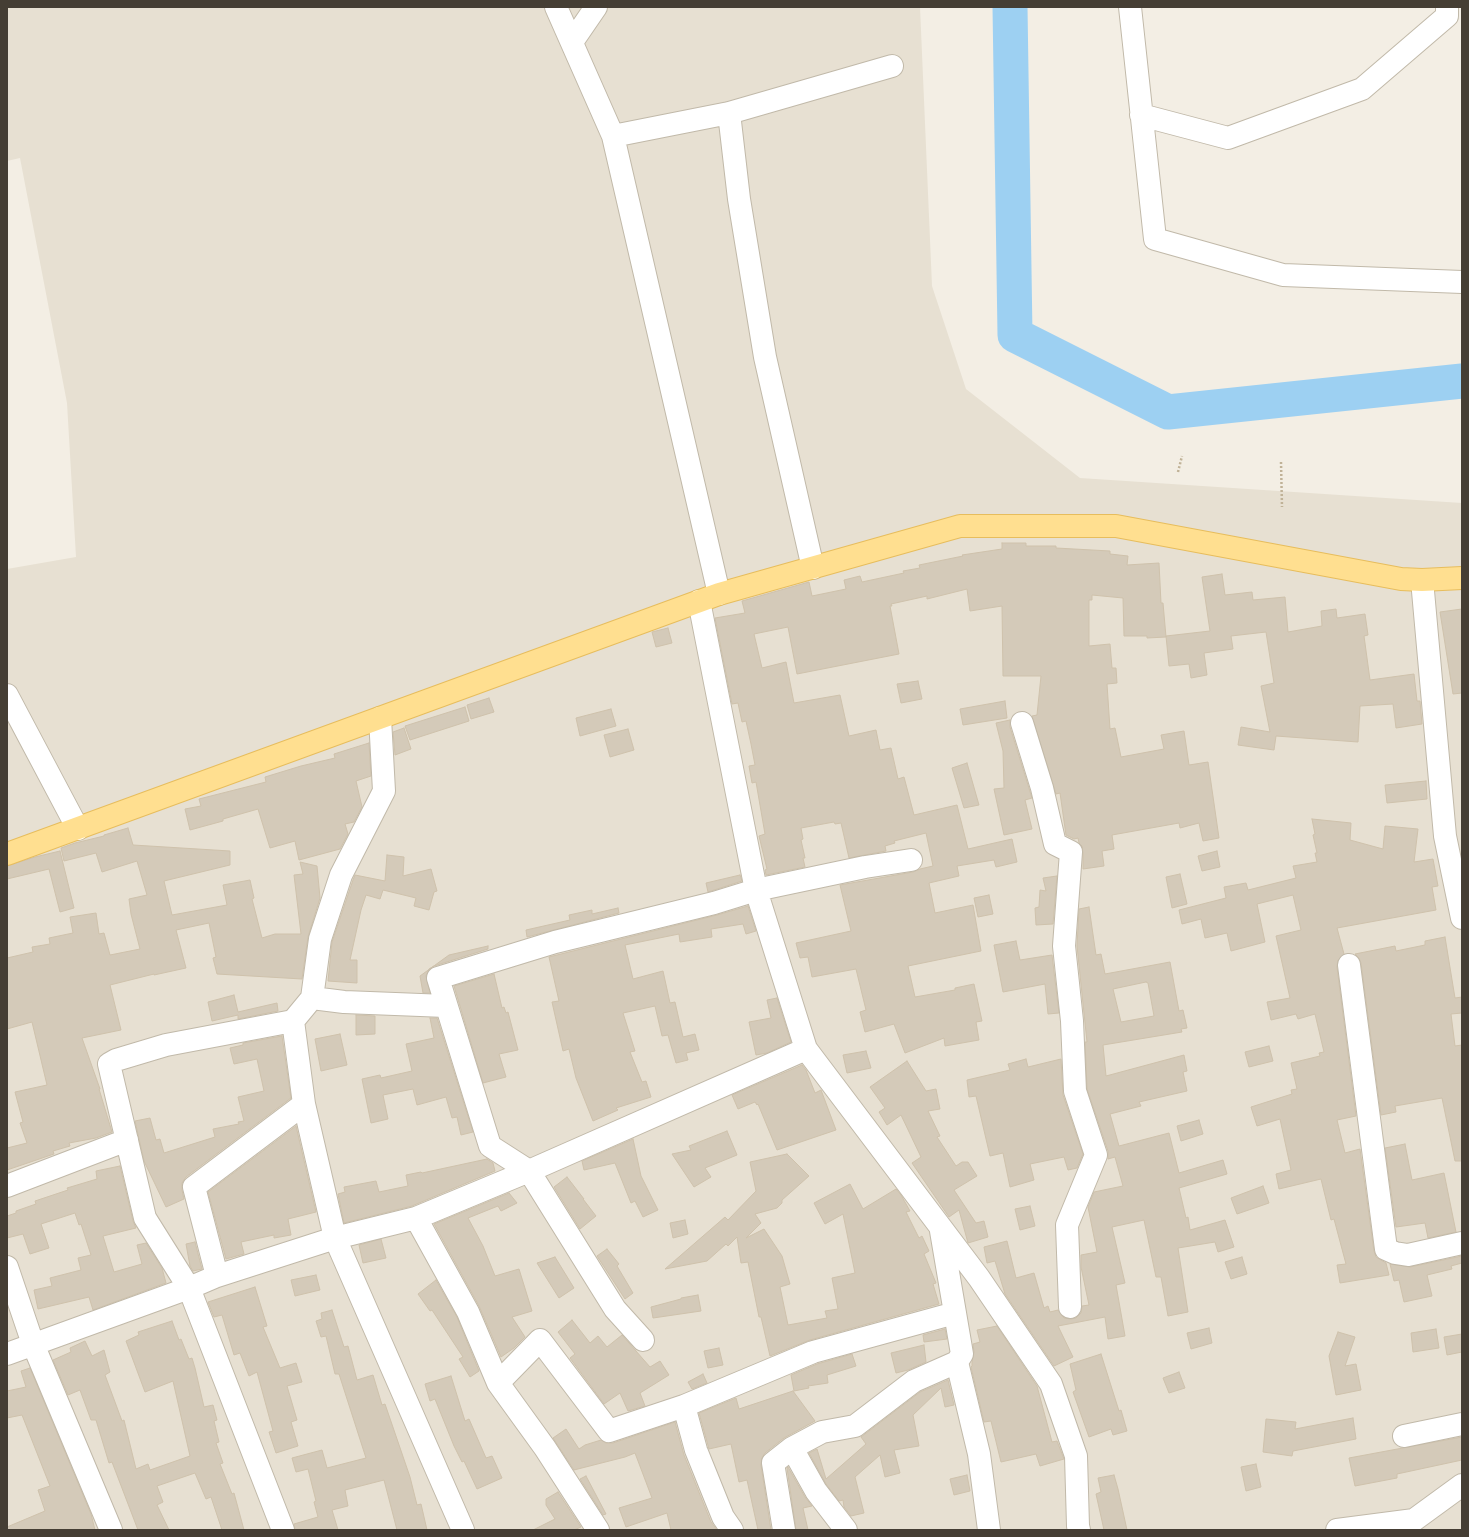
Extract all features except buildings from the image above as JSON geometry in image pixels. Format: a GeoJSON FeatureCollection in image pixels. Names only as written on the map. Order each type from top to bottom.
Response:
{"type":"FeatureCollection","features":[{"type":"Feature","properties":{"kind":"main road"},"geometry":{"type":"LineString","coordinates":[[7,854],[709,598],[960,526],[1116,526],[1401,579],[1422,580],[1462,578]]}},
{"type":"Feature","properties":{"kind":"street"},"geometry":{"type":"LineString","coordinates":[[556,7],[613,136],[709,598],[756,890],[806,1049],[979,1278],[1051,1384],[1076,1456],[1079,1530]]}},
{"type":"Feature","properties":{"kind":"street"},"geometry":{"type":"LineString","coordinates":[[572,42],[596,7]]}},
{"type":"Feature","properties":{"kind":"street"},"geometry":{"type":"LineString","coordinates":[[1130,7],[1155,239],[1283,275],[1462,282]]}},
{"type":"Feature","properties":{"kind":"street"},"geometry":{"type":"LineString","coordinates":[[1141,115],[1228,138],[1362,89],[1448,16],[1447,7]]}},
{"type":"Feature","properties":{"kind":"street"},"geometry":{"type":"LineString","coordinates":[[613,136],[729,113],[892,66]]}},
{"type":"Feature","properties":{"kind":"street"},"geometry":{"type":"LineString","coordinates":[[729,113],[739,199],[765,357],[813,568]]}},
{"type":"Feature","properties":{"kind":"street"},"geometry":{"type":"LineString","coordinates":[[1422,580],[1446,836],[1462,918]]}},
{"type":"Feature","properties":{"kind":"street"},"geometry":{"type":"LineString","coordinates":[[7,695],[78,829]]}},
{"type":"Feature","properties":{"kind":"street"},"geometry":{"type":"LineString","coordinates":[[283,1530],[189,1288],[145,1218],[109,1064],[116,1060],[166,1045],[293,1021],[312,998],[320,939],[341,875],[384,791],[380,718]]}},
{"type":"Feature","properties":{"kind":"street"},"geometry":{"type":"LineString","coordinates":[[1022,723],[1042,788],[1055,844],[1071,852],[1064,946],[1072,1021],[1074,1091],[1096,1155],[1067,1225],[1070,1307]]}},
{"type":"Feature","properties":{"kind":"street"},"geometry":{"type":"LineString","coordinates":[[643,1340],[615,1309],[529,1171],[490,1146],[438,978],[555,942],[714,903],[756,890],[865,867],[911,860]]}},
{"type":"Feature","properties":{"kind":"street"},"geometry":{"type":"LineString","coordinates":[[1349,965],[1386,1249],[1395,1254],[1408,1255],[1462,1243]]}},
{"type":"Feature","properties":{"kind":"street"},"geometry":{"type":"LineString","coordinates":[[312,998],[344,1002],[446,1006]]}},
{"type":"Feature","properties":{"kind":"street"},"geometry":{"type":"LineString","coordinates":[[293,1021],[304,1104],[335,1238],[463,1530]]}},
{"type":"Feature","properties":{"kind":"street"},"geometry":{"type":"LineString","coordinates":[[7,1354],[189,1288],[217,1276],[335,1238],[416,1218],[529,1171],[806,1049]]}},
{"type":"Feature","properties":{"kind":"street"},"geometry":{"type":"LineString","coordinates":[[217,1276],[194,1187],[304,1104]]}},
{"type":"Feature","properties":{"kind":"street"},"geometry":{"type":"LineString","coordinates":[[7,1186],[126,1140]]}},
{"type":"Feature","properties":{"kind":"street"},"geometry":{"type":"LineString","coordinates":[[416,1218],[468,1312],[498,1383],[545,1448],[598,1530]]}},
{"type":"Feature","properties":{"kind":"street"},"geometry":{"type":"LineString","coordinates":[[784,1530],[773,1463],[792,1448],[822,1432],[855,1426],[914,1382],[957,1362],[962,1354],[940,1227]]}},
{"type":"Feature","properties":{"kind":"street"},"geometry":{"type":"LineString","coordinates":[[7,1267],[33,1344],[111,1530]]}},
{"type":"Feature","properties":{"kind":"street"},"geometry":{"type":"LineString","coordinates":[[498,1383],[540,1340],[608,1431],[684,1406],[813,1352],[955,1313]]}},
{"type":"Feature","properties":{"kind":"street"},"geometry":{"type":"LineString","coordinates":[[957,1362],[979,1454],[989,1530]]}},
{"type":"Feature","properties":{"kind":"street"},"geometry":{"type":"LineString","coordinates":[[684,1406],[696,1450],[723,1517],[732,1530]]}},
{"type":"Feature","properties":{"kind":"street"},"geometry":{"type":"LineString","coordinates":[[1404,1436],[1462,1424]]}},
{"type":"Feature","properties":{"kind":"street"},"geometry":{"type":"LineString","coordinates":[[792,1448],[816,1491],[846,1530]]}},
{"type":"Feature","properties":{"kind":"street"},"geometry":{"type":"LineString","coordinates":[[1338,1530],[1414,1520],[1462,1485]]}},
{"type":"Feature","properties":{"kind":"path"},"geometry":{"type":"LineString","coordinates":[[1178,472],[1182,456]]}},
{"type":"Feature","properties":{"kind":"path"},"geometry":{"type":"LineString","coordinates":[[1281,462],[1282,507]]}},
{"type":"Feature","properties":{"kind":"shaded area"},"geometry":{"type":"Polygon","coordinates":[[[7,7],[920,7],[932,286],[966,389],[1080,478],[1462,503],[1462,1530],[7,1530],[7,569],[76,557],[67,403],[20,158],[7,161],[7,7]]]}},
{"type":"Feature","properties":{"kind":"waterway"},"geometry":{"type":"LineString","coordinates":[[1010,7],[1015,335],[1168,412],[1462,381]]}}]}
